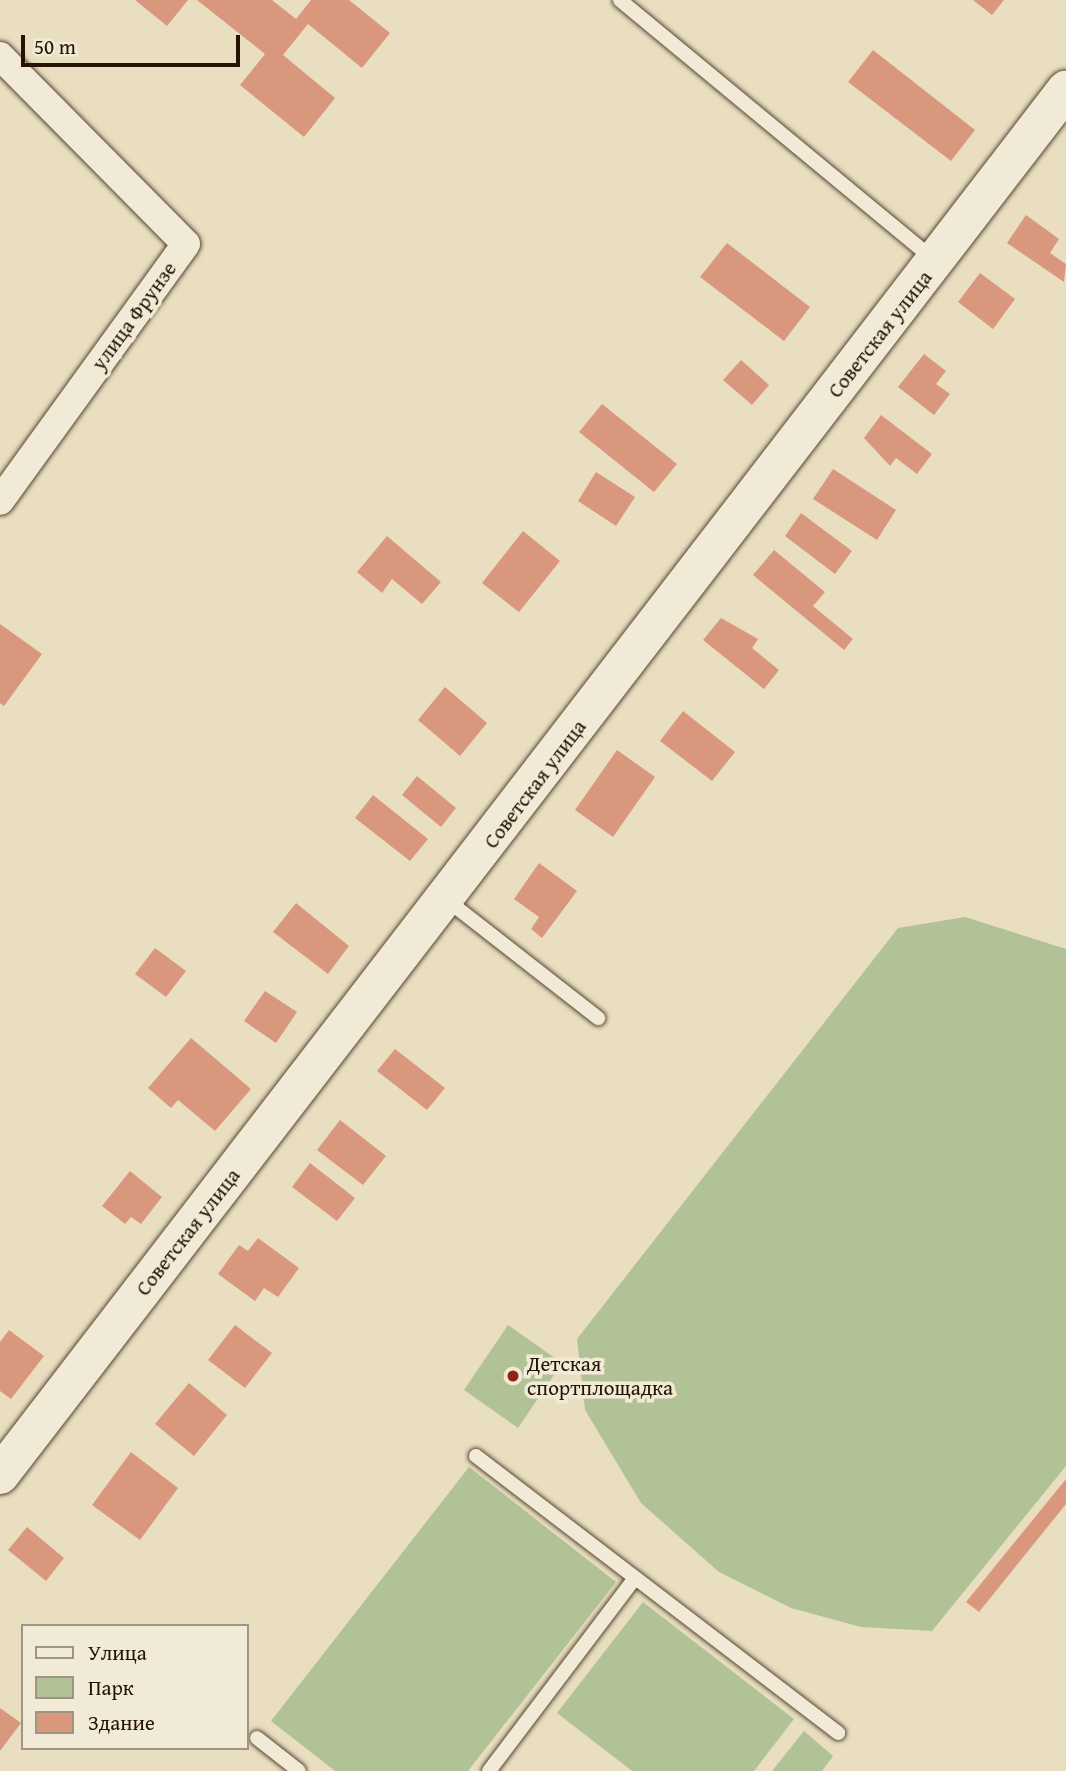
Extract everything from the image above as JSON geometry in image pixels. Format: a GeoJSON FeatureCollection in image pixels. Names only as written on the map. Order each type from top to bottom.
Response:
{"type":"FeatureCollection","features":[{"type":"Feature","properties":{"kind":"main road","name":"Советская улица"},"geometry":{"type":"LineString","coordinates":[[4,1456],[447,900],[1066,90]]}},
{"type":"Feature","properties":{"kind":"street","name":"улица Фрунзе"},"geometry":{"type":"LineString","coordinates":[[0,56],[186,244],[0,500]]}},
{"type":"Feature","properties":{"kind":"lane"},"geometry":{"type":"LineString","coordinates":[[620,0],[937,262]]}},
{"type":"Feature","properties":{"kind":"lane"},"geometry":{"type":"LineString","coordinates":[[447,900],[598,1018]]}},
{"type":"Feature","properties":{"kind":"lane"},"geometry":{"type":"LineString","coordinates":[[476,1456],[838,1733]]}},
{"type":"Feature","properties":{"kind":"lane"},"geometry":{"type":"LineString","coordinates":[[489,1771],[635,1578]]}},
{"type":"Feature","properties":{"kind":"lane"},"geometry":{"type":"LineString","coordinates":[[257,1738],[299,1771]]}},
{"type":"Feature","properties":{"kind":"green space"},"geometry":{"type":"Polygon","coordinates":[[[965,917],[1066,949],[1066,1466],[932,1631],[861,1627],[791,1608],[719,1572],[641,1503],[585,1410],[577,1339],[898,928],[965,917]]]}},
{"type":"Feature","properties":{"kind":"green space","name":"Детская спортплощадка"},"geometry":{"type":"Polygon","coordinates":[[[508,1325],[562,1363],[518,1428],[464,1390],[508,1325]]]}},
{"type":"Feature","properties":{"kind":"green space"},"geometry":{"type":"Polygon","coordinates":[[[469,1467],[616,1582],[468,1771],[335,1771],[271,1721],[469,1467]]]}},
{"type":"Feature","properties":{"kind":"green space"},"geometry":{"type":"Polygon","coordinates":[[[643,1602],[794,1719],[754,1771],[632,1771],[557,1713],[643,1602]]]}},
{"type":"Feature","properties":{"kind":"green space"},"geometry":{"type":"Polygon","coordinates":[[[804,1731],[833,1756],[822,1771],[772,1771],[804,1731]]]}},
{"type":"Feature","properties":{"kind":"building"},"geometry":{"type":"Polygon","coordinates":[[[135,0],[188,0],[167,26],[135,0]]]}},
{"type":"Feature","properties":{"kind":"building"},"geometry":{"type":"Polygon","coordinates":[[[197,0],[272,0],[296,19],[311,0],[349,0],[390,33],[362,68],[308,24],[283,55],[335,98],[304,137],[240,85],[265,54],[197,0]]]}},
{"type":"Feature","properties":{"kind":"building"},"geometry":{"type":"Polygon","coordinates":[[[973,0],[1004,0],[992,15],[973,0]]]}},
{"type":"Feature","properties":{"kind":"building"},"geometry":{"type":"Polygon","coordinates":[[[873,50],[975,130],[951,161],[848,82],[873,50]]]}},
{"type":"Feature","properties":{"kind":"building"},"geometry":{"type":"Polygon","coordinates":[[[1026,215],[1059,239],[1050,253],[1066,264],[1064,282],[1007,243],[1026,215]]]}},
{"type":"Feature","properties":{"kind":"building"},"geometry":{"type":"Polygon","coordinates":[[[727,243],[810,307],[784,341],[700,277],[727,243]]]}},
{"type":"Feature","properties":{"kind":"building"},"geometry":{"type":"Polygon","coordinates":[[[980,273],[1015,299],[993,329],[958,302],[980,273]]]}},
{"type":"Feature","properties":{"kind":"building"},"geometry":{"type":"Polygon","coordinates":[[[924,354],[946,371],[936,384],[950,394],[934,415],[898,387],[924,354]]]}},
{"type":"Feature","properties":{"kind":"building"},"geometry":{"type":"Polygon","coordinates":[[[741,360],[769,385],[752,405],[723,380],[741,360]]]}},
{"type":"Feature","properties":{"kind":"building"},"geometry":{"type":"Polygon","coordinates":[[[602,404],[677,464],[654,492],[579,432],[602,404]]]}},
{"type":"Feature","properties":{"kind":"building"},"geometry":{"type":"Polygon","coordinates":[[[881,415],[932,454],[917,474],[896,458],[890,466],[864,438],[881,415]]]}},
{"type":"Feature","properties":{"kind":"building"},"geometry":{"type":"Polygon","coordinates":[[[833,469],[896,510],[877,540],[813,499],[833,469]]]}},
{"type":"Feature","properties":{"kind":"building"},"geometry":{"type":"Polygon","coordinates":[[[596,472],[635,497],[616,526],[578,501],[596,472]]]}},
{"type":"Feature","properties":{"kind":"building"},"geometry":{"type":"Polygon","coordinates":[[[801,513],[852,551],[835,574],[785,536],[801,513]]]}},
{"type":"Feature","properties":{"kind":"building"},"geometry":{"type":"Polygon","coordinates":[[[523,531],[560,561],[519,612],[482,583],[523,531]]]}},
{"type":"Feature","properties":{"kind":"building"},"geometry":{"type":"Polygon","coordinates":[[[387,536],[441,582],[422,604],[392,579],[382,593],[357,572],[387,536]]]}},
{"type":"Feature","properties":{"kind":"building"},"geometry":{"type":"Polygon","coordinates":[[[774,550],[825,592],[813,606],[853,639],[844,650],[753,575],[774,550]]]}},
{"type":"Feature","properties":{"kind":"building"},"geometry":{"type":"Polygon","coordinates":[[[721,618],[758,639],[752,648],[779,670],[764,689],[703,640],[721,618]]]}},
{"type":"Feature","properties":{"kind":"building"},"geometry":{"type":"Polygon","coordinates":[[[0,624],[42,654],[4,706],[0,703],[0,624]]]}},
{"type":"Feature","properties":{"kind":"building"},"geometry":{"type":"Polygon","coordinates":[[[445,687],[487,723],[460,756],[418,720],[445,687]]]}},
{"type":"Feature","properties":{"kind":"building"},"geometry":{"type":"Polygon","coordinates":[[[683,711],[735,752],[712,781],[660,741],[683,711]]]}},
{"type":"Feature","properties":{"kind":"building"},"geometry":{"type":"Polygon","coordinates":[[[617,750],[655,777],[613,837],[575,810],[617,750]]]}},
{"type":"Feature","properties":{"kind":"building"},"geometry":{"type":"Polygon","coordinates":[[[417,776],[456,808],[441,827],[402,795],[417,776]]]}},
{"type":"Feature","properties":{"kind":"building"},"geometry":{"type":"Polygon","coordinates":[[[373,795],[428,839],[410,861],[355,818],[373,795]]]}},
{"type":"Feature","properties":{"kind":"building"},"geometry":{"type":"Polygon","coordinates":[[[539,863],[577,891],[542,938],[531,929],[539,917],[514,899],[539,863]]]}},
{"type":"Feature","properties":{"kind":"building"},"geometry":{"type":"Polygon","coordinates":[[[296,903],[349,946],[328,974],[273,932],[296,903]]]}},
{"type":"Feature","properties":{"kind":"building"},"geometry":{"type":"Polygon","coordinates":[[[155,948],[186,971],[166,997],[135,974],[155,948]]]}},
{"type":"Feature","properties":{"kind":"building"},"geometry":{"type":"Polygon","coordinates":[[[265,991],[297,1012],[276,1043],[244,1021],[265,991]]]}},
{"type":"Feature","properties":{"kind":"building"},"geometry":{"type":"Polygon","coordinates":[[[191,1038],[251,1089],[215,1131],[178,1100],[171,1108],[148,1088],[191,1038]]]}},
{"type":"Feature","properties":{"kind":"building"},"geometry":{"type":"Polygon","coordinates":[[[395,1049],[445,1088],[427,1110],[377,1071],[395,1049]]]}},
{"type":"Feature","properties":{"kind":"building"},"geometry":{"type":"Polygon","coordinates":[[[340,1120],[386,1156],[363,1185],[317,1150],[340,1120]]]}},
{"type":"Feature","properties":{"kind":"building"},"geometry":{"type":"Polygon","coordinates":[[[310,1163],[355,1198],[337,1221],[292,1187],[310,1163]]]}},
{"type":"Feature","properties":{"kind":"building"},"geometry":{"type":"Polygon","coordinates":[[[130,1171],[162,1197],[141,1224],[131,1217],[125,1224],[102,1206],[130,1171]]]}},
{"type":"Feature","properties":{"kind":"building"},"geometry":{"type":"Polygon","coordinates":[[[258,1238],[299,1268],[278,1297],[264,1288],[255,1301],[218,1274],[239,1245],[248,1251],[258,1238]]]}},
{"type":"Feature","properties":{"kind":"building"},"geometry":{"type":"Polygon","coordinates":[[[235,1325],[272,1353],[245,1388],[208,1360],[235,1325]]]}},
{"type":"Feature","properties":{"kind":"building"},"geometry":{"type":"Polygon","coordinates":[[[9,1330],[44,1356],[11,1399],[0,1391],[0,1342],[9,1330]]]}},
{"type":"Feature","properties":{"kind":"building"},"geometry":{"type":"Polygon","coordinates":[[[189,1383],[227,1415],[194,1456],[155,1424],[189,1383]]]}},
{"type":"Feature","properties":{"kind":"building"},"geometry":{"type":"Polygon","coordinates":[[[131,1452],[178,1488],[140,1540],[92,1505],[131,1452]]]}},
{"type":"Feature","properties":{"kind":"building"},"geometry":{"type":"Polygon","coordinates":[[[1066,1479],[1066,1504],[979,1612],[966,1602],[1066,1479]]]}},
{"type":"Feature","properties":{"kind":"building"},"geometry":{"type":"Polygon","coordinates":[[[27,1527],[64,1558],[46,1581],[8,1550],[27,1527]]]}},
{"type":"Feature","properties":{"kind":"building"},"geometry":{"type":"Polygon","coordinates":[[[0,1708],[21,1723],[0,1751],[0,1708]]]}},
{"type":"Feature","properties":{"kind":"place","name":"Детская спортплощадка"},"geometry":{"type":"Point","coordinates":[513,1376]}}]}
